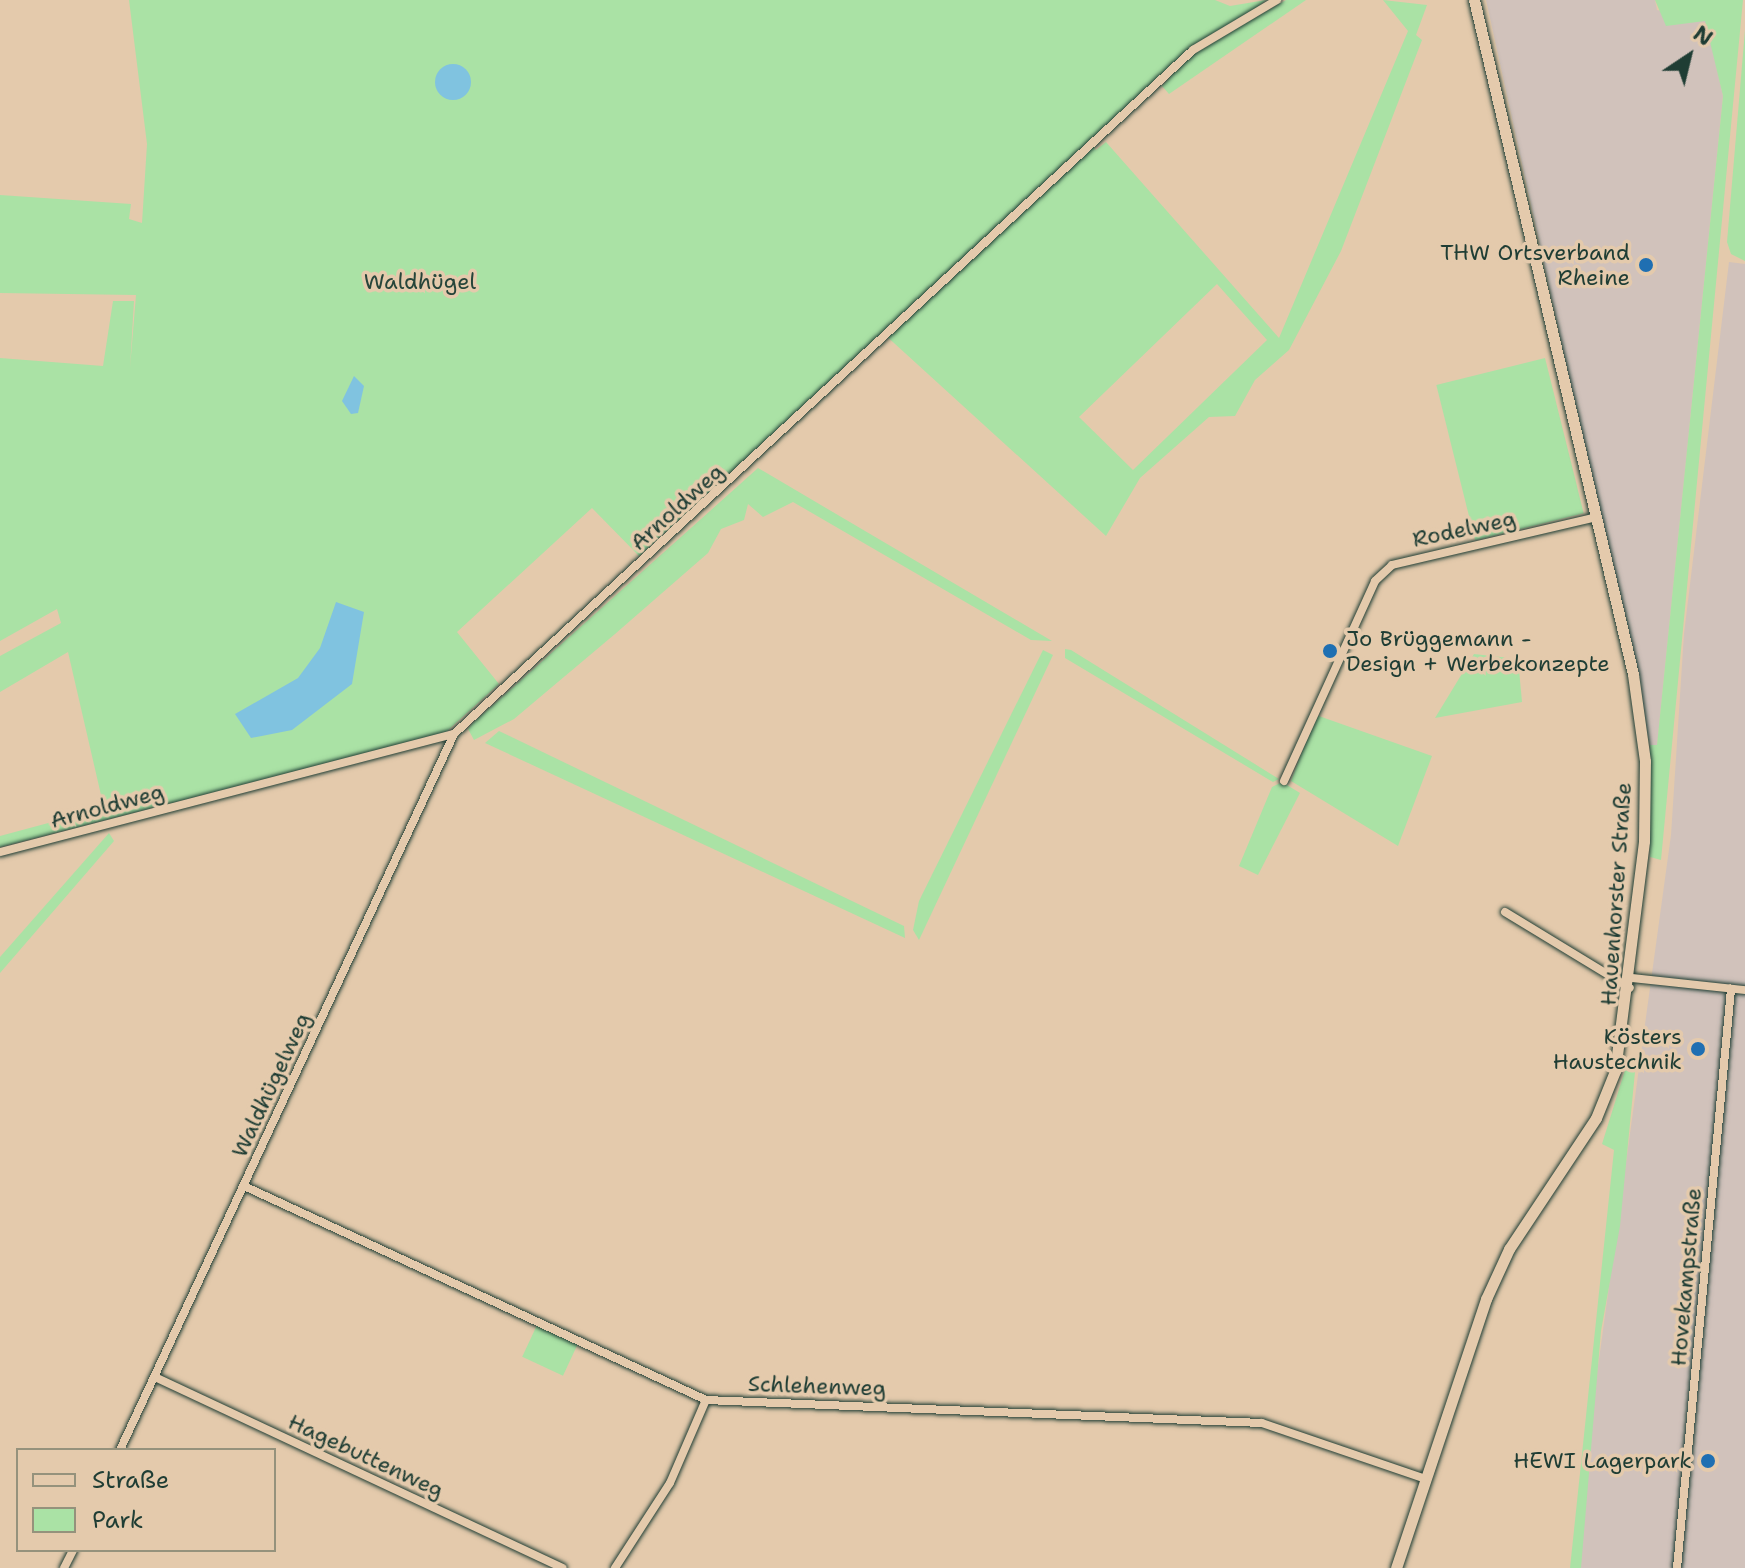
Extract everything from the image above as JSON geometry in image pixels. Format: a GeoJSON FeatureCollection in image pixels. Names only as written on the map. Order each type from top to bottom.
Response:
{"type":"FeatureCollection","features":[{"type":"Feature","properties":{"kind":"street","name":"Arnoldweg"},"geometry":{"type":"LineString","coordinates":[[0,852],[454,734],[1193,50],[1277,0]]}},
{"type":"Feature","properties":{"kind":"street","name":"Hauenhorster Straße"},"geometry":{"type":"LineString","coordinates":[[1396,1568],[1509,1249],[1596,1118],[1615,1071],[1631,983],[1645,761],[1633,674],[1593,518],[1474,0]]}},
{"type":"Feature","properties":{"kind":"street","name":"Rodelweg"},"geometry":{"type":"LineString","coordinates":[[1284,781],[1375,581],[1392,565],[1593,518]]}},
{"type":"Feature","properties":{"kind":"street","name":"Waldhügelweg"},"geometry":{"type":"LineString","coordinates":[[121,1448],[454,734]]}},
{"type":"Feature","properties":{"kind":"street"},"geometry":{"type":"LineString","coordinates":[[1505,912],[1631,983],[1745,990]]}},
{"type":"Feature","properties":{"kind":"street","name":"Hovekampstraße"},"geometry":{"type":"LineString","coordinates":[[1677,1568],[1731,989]]}},
{"type":"Feature","properties":{"kind":"street","name":"Schlehenweg"},"geometry":{"type":"LineString","coordinates":[[244,1186],[706,1400],[1262,1423],[1426,1479]]}},
{"type":"Feature","properties":{"kind":"street","name":"Hagebuttenweg"},"geometry":{"type":"LineString","coordinates":[[155,1377],[562,1568]]}},
{"type":"Feature","properties":{"kind":"street"},"geometry":{"type":"LineString","coordinates":[[615,1568],[670,1483],[706,1400]]}},
{"type":"Feature","properties":{"kind":"shaded area"},"geometry":{"type":"Polygon","coordinates":[[[1486,0],[1655,0],[1657,10],[1706,20],[1723,96],[1657,746],[1650,745],[1486,0]]]}},
{"type":"Feature","properties":{"kind":"shaded area"},"geometry":{"type":"Polygon","coordinates":[[[1729,262],[1745,264],[1745,1568],[1578,1568],[1593,1403],[1671,835],[1684,634],[1729,262]]]}},
{"type":"Feature","properties":{"kind":"green space","name":"Waldhügel"},"geometry":{"type":"Polygon","coordinates":[[[129,0],[1215,0],[1230,6],[1266,0],[1089,142],[1096,150],[1106,142],[1279,338],[1408,31],[1383,0],[1427,5],[1416,35],[1422,40],[1341,251],[1289,350],[1255,380],[1235,416],[1209,417],[1140,478],[1106,536],[883,333],[639,556],[592,508],[457,632],[499,684],[445,733],[0,847],[0,836],[104,808],[68,652],[0,692],[0,656],[61,623],[57,609],[0,641],[0,358],[103,366],[113,301],[134,301],[130,368],[136,295],[0,293],[0,195],[131,204],[129,219],[142,223],[147,144],[129,0]],[[1217,284],[1079,417],[1133,470],[1267,340],[1217,284]]]}},
{"type":"Feature","properties":{"kind":"green space"},"geometry":{"type":"Polygon","coordinates":[[[1286,0],[1306,0],[1169,94],[1162,86],[1195,52],[1286,0]]]}},
{"type":"Feature","properties":{"kind":"green space"},"geometry":{"type":"Polygon","coordinates":[[[1655,0],[1743,0],[1661,860],[1650,857],[1650,745],[1657,745],[1723,96],[1705,21],[1666,26],[1655,0]]]}},
{"type":"Feature","properties":{"kind":"green space"},"geometry":{"type":"Polygon","coordinates":[[[1745,30],[1745,261],[1731,254],[1727,242],[1745,30]]]}},
{"type":"Feature","properties":{"kind":"green space"},"geometry":{"type":"Polygon","coordinates":[[[1545,358],[1584,513],[1475,540],[1436,385],[1545,358]]]}},
{"type":"Feature","properties":{"kind":"green space"},"geometry":{"type":"Polygon","coordinates":[[[758,468],[1052,641],[1031,640],[793,502],[763,517],[748,504],[744,520],[721,529],[708,553],[615,634],[514,719],[474,740],[468,729],[473,723],[758,468]]]}},
{"type":"Feature","properties":{"kind":"green space"},"geometry":{"type":"Polygon","coordinates":[[[1065,649],[1279,779],[1273,782],[1065,658],[1065,649]]]}},
{"type":"Feature","properties":{"kind":"green space"},"geometry":{"type":"Polygon","coordinates":[[[1043,650],[1053,655],[919,940],[913,930],[919,901],[1043,650]]]}},
{"type":"Feature","properties":{"kind":"green space"},"geometry":{"type":"Polygon","coordinates":[[[1474,654],[1518,659],[1522,702],[1435,718],[1474,654]]]}},
{"type":"Feature","properties":{"kind":"green space"},"geometry":{"type":"Polygon","coordinates":[[[1316,715],[1432,756],[1398,846],[1291,781],[1316,715]]]}},
{"type":"Feature","properties":{"kind":"green space"},"geometry":{"type":"Polygon","coordinates":[[[499,731],[904,926],[905,938],[485,743],[499,731]]]}},
{"type":"Feature","properties":{"kind":"green space"},"geometry":{"type":"Polygon","coordinates":[[[1282,782],[1300,793],[1258,875],[1239,866],[1272,787],[1282,782]]]}},
{"type":"Feature","properties":{"kind":"green space"},"geometry":{"type":"Polygon","coordinates":[[[109,833],[114,841],[0,973],[0,957],[109,833]]]}},
{"type":"Feature","properties":{"kind":"green space"},"geometry":{"type":"Polygon","coordinates":[[[1625,1070],[1635,1072],[1620,1226],[1601,1331],[1581,1568],[1570,1568],[1614,1150],[1602,1144],[1625,1070]]]}},
{"type":"Feature","properties":{"kind":"green space"},"geometry":{"type":"Polygon","coordinates":[[[537,1325],[578,1344],[563,1376],[522,1357],[537,1325]]]}},
{"type":"Feature","properties":{"kind":"water"},"geometry":{"type":"Polygon","coordinates":[[[453,64],[466,69],[471,82],[466,95],[453,100],[440,95],[435,82],[440,69],[453,64]]]}},
{"type":"Feature","properties":{"kind":"water"},"geometry":{"type":"Polygon","coordinates":[[[354,376],[364,386],[358,413],[351,414],[342,401],[354,376]]]}},
{"type":"Feature","properties":{"kind":"water"},"geometry":{"type":"Polygon","coordinates":[[[336,602],[364,612],[352,684],[292,730],[251,738],[235,714],[298,678],[320,648],[336,602]]]}},
{"type":"Feature","properties":{"kind":"place","name":"THW Ortsverband Rheine"},"geometry":{"type":"Point","coordinates":[1646,265]}},
{"type":"Feature","properties":{"kind":"place","name":"Jo Brüggemann - Design + Werbekonzepte"},"geometry":{"type":"Point","coordinates":[1330,651]}},
{"type":"Feature","properties":{"kind":"place","name":"Kösters Haustechnik"},"geometry":{"type":"Point","coordinates":[1698,1049]}},
{"type":"Feature","properties":{"kind":"place","name":"HEWI Lagerpark"},"geometry":{"type":"Point","coordinates":[1708,1461]}}]}
